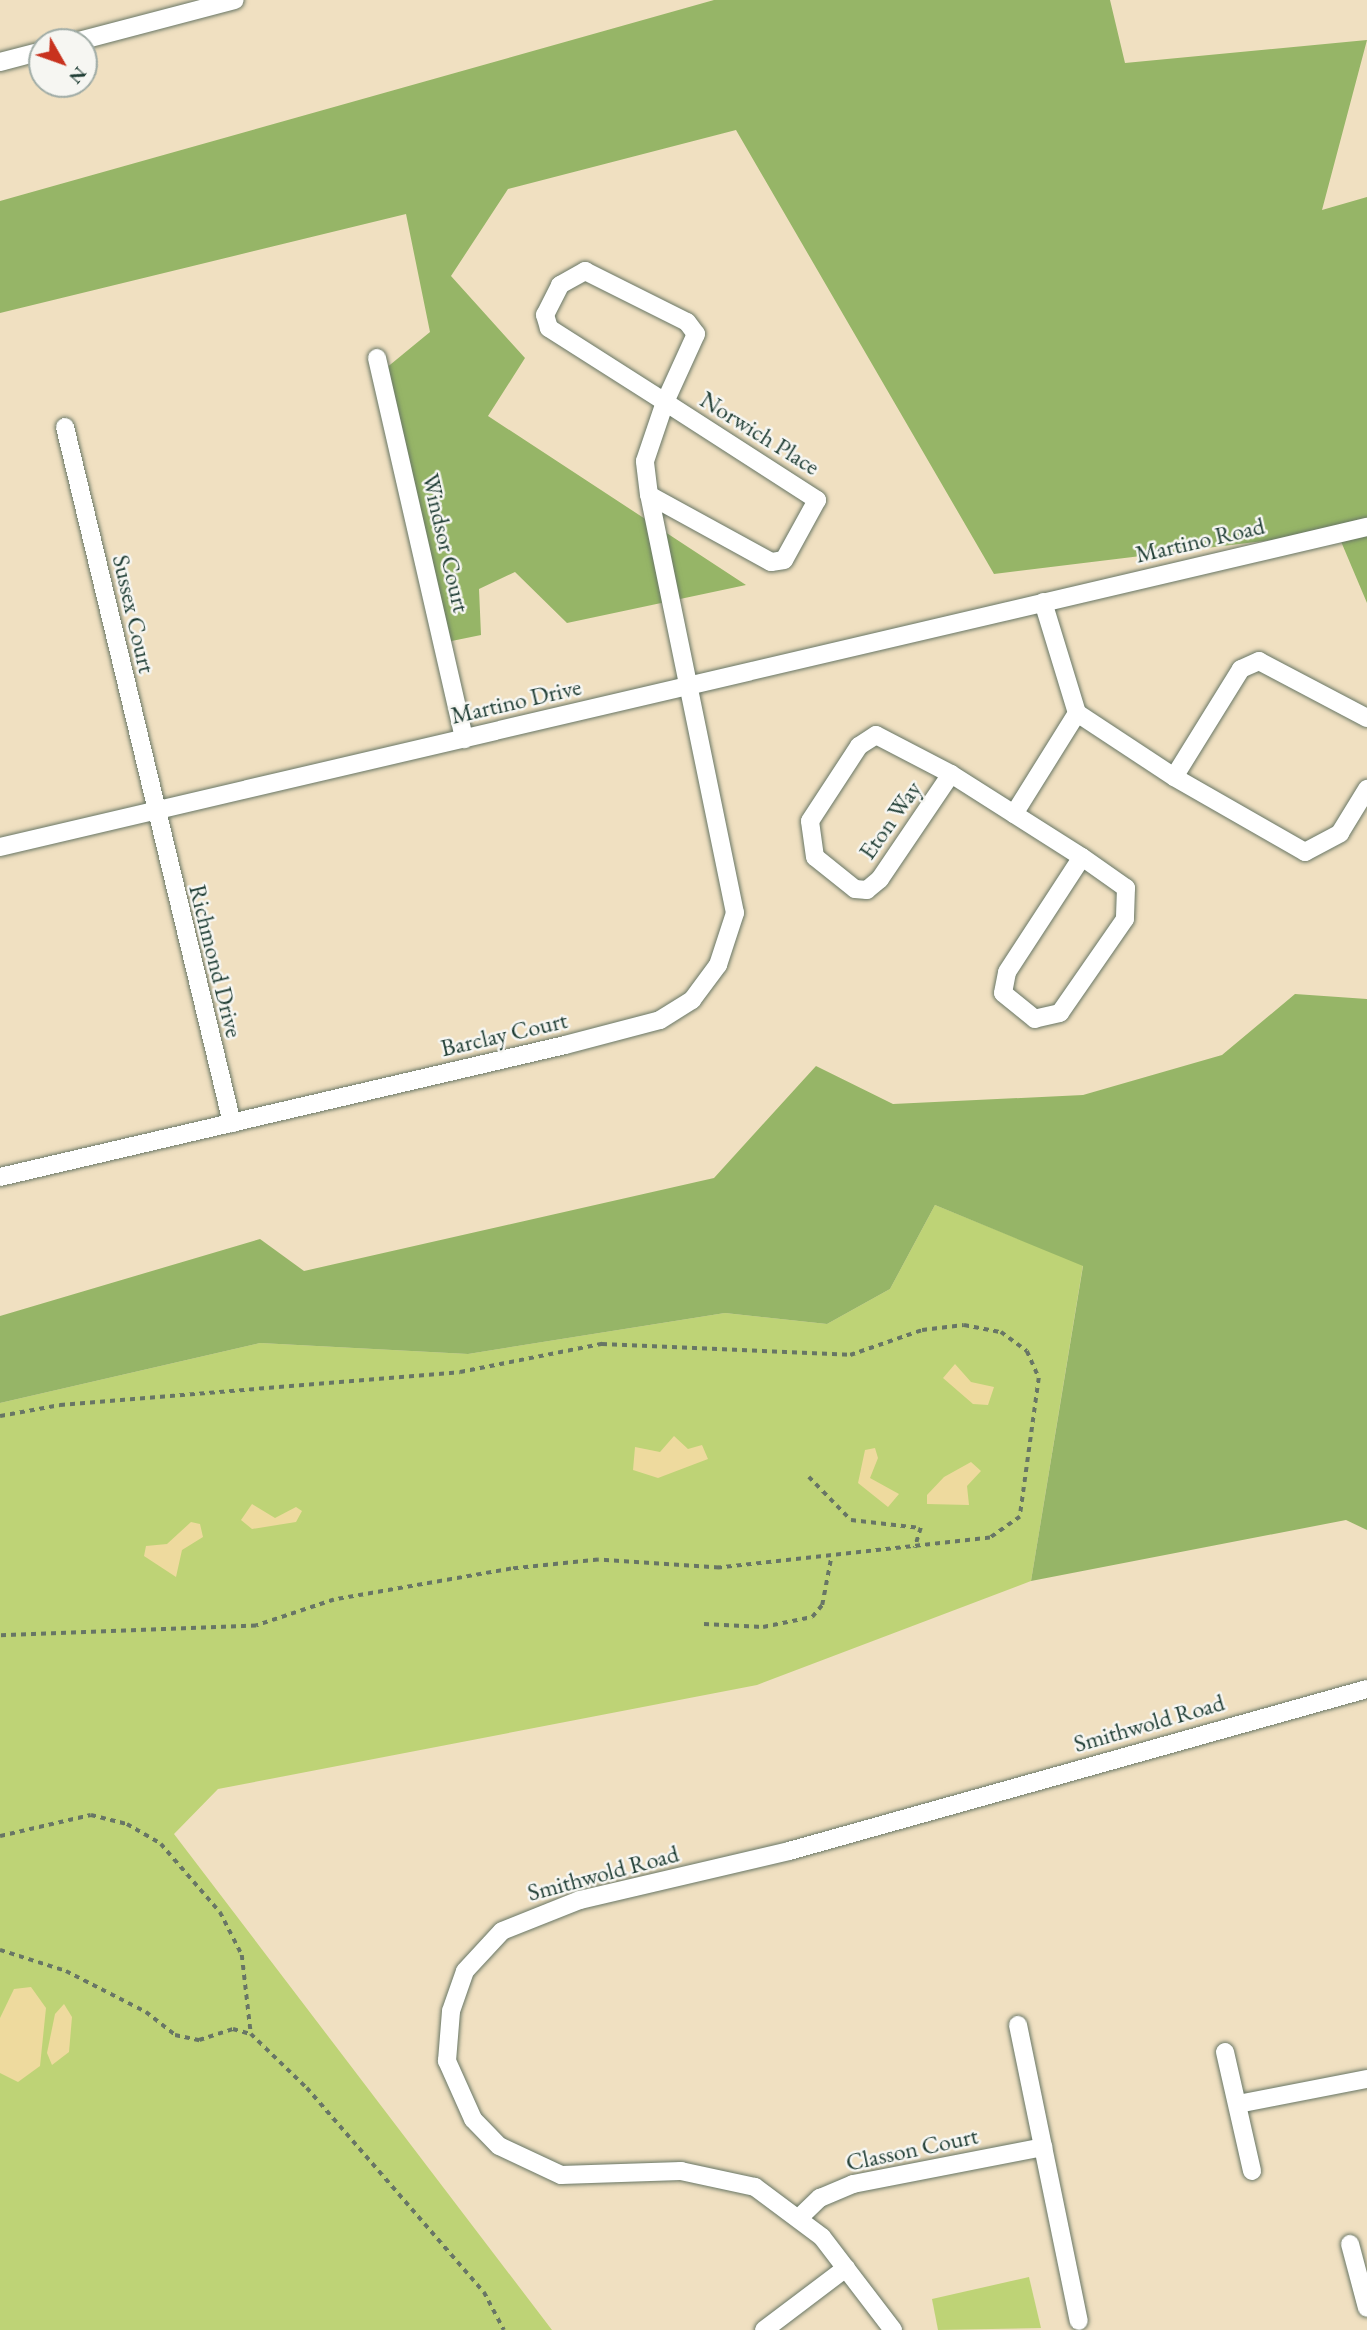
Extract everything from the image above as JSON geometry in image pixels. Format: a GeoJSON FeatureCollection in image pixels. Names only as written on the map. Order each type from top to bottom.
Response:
{"type":"FeatureCollection","features":[{"type":"Feature","properties":{"kind":"street"},"geometry":{"type":"LineString","coordinates":[[98,36],[235,0]]}},
{"type":"Feature","properties":{"kind":"street"},"geometry":{"type":"LineString","coordinates":[[0,61],[28,54]]}},
{"type":"Feature","properties":{"kind":"street","name":"Norwich Place"},"geometry":{"type":"LineString","coordinates":[[649,495],[771,562],[784,559],[817,508],[813,493],[665,402],[549,328],[545,315],[572,273],[613,282],[687,322],[696,334],[665,402],[645,461],[649,495],[691,684]]}},
{"type":"Feature","properties":{"kind":"street","name":"Windsor Court"},"geometry":{"type":"LineString","coordinates":[[377,358],[464,739]]}},
{"type":"Feature","properties":{"kind":"street","name":"Sussex Court"},"geometry":{"type":"LineString","coordinates":[[65,427],[154,811]]}},
{"type":"Feature","properties":{"kind":"street","name":"Martino Road"},"geometry":{"type":"LineString","coordinates":[[1043,601],[1367,527]]}},
{"type":"Feature","properties":{"kind":"street"},"geometry":{"type":"LineString","coordinates":[[1043,601],[1077,713],[1174,777],[1305,852],[1340,833],[1367,789]]}},
{"type":"Feature","properties":{"kind":"street","name":"Martino Drive"},"geometry":{"type":"LineString","coordinates":[[0,848],[1043,601]]}},
{"type":"Feature","properties":{"kind":"street"},"geometry":{"type":"LineString","coordinates":[[1174,777],[1241,669],[1259,661],[1367,718]]}},
{"type":"Feature","properties":{"kind":"street","name":"Barclay Court"},"geometry":{"type":"LineString","coordinates":[[0,1177],[648,1023],[692,1000],[718,965],[735,913],[691,684]]}},
{"type":"Feature","properties":{"kind":"street"},"geometry":{"type":"LineString","coordinates":[[1014,814],[1077,713]]}},
{"type":"Feature","properties":{"kind":"street","name":"Eton Way"},"geometry":{"type":"LineString","coordinates":[[951,774],[867,890],[855,889],[815,857],[810,821],[859,746],[876,735],[951,774],[1082,857],[1126,888],[1125,919],[1060,1013],[1035,1019],[1003,993],[1007,972],[1082,857]]}},
{"type":"Feature","properties":{"kind":"street","name":"Richmond Drive"},"geometry":{"type":"LineString","coordinates":[[154,811],[232,1123]]}},
{"type":"Feature","properties":{"kind":"street","name":"Smithwold Road"},"geometry":{"type":"LineString","coordinates":[[893,2330],[846,2268],[800,2217],[755,2187],[719,2176],[561,2175],[499,2146],[473,2119],[447,2061],[451,2011],[477,1956],[502,1930],[580,1900],[789,1851],[1367,1689]]}},
{"type":"Feature","properties":{"kind":"street"},"geometry":{"type":"LineString","coordinates":[[1018,2025],[1079,2321]]}},
{"type":"Feature","properties":{"kind":"street"},"geometry":{"type":"LineString","coordinates":[[1225,2052],[1252,2171]]}},
{"type":"Feature","properties":{"kind":"street"},"geometry":{"type":"LineString","coordinates":[[1238,2104],[1367,2079]]}},
{"type":"Feature","properties":{"kind":"street","name":"Classon Court"},"geometry":{"type":"LineString","coordinates":[[800,2217],[820,2198],[853,2184],[1043,2147]]}},
{"type":"Feature","properties":{"kind":"street"},"geometry":{"type":"LineString","coordinates":[[1350,2245],[1367,2308]]}},
{"type":"Feature","properties":{"kind":"street"},"geometry":{"type":"LineString","coordinates":[[764,2330],[846,2268]]}},
{"type":"Feature","properties":{"kind":"path"},"geometry":{"type":"LineString","coordinates":[[0,1416],[60,1405],[460,1372],[602,1344],[850,1355],[922,1330],[964,1325],[1001,1332],[1027,1351],[1039,1378],[1020,1517],[990,1538],[831,1558],[681,1570],[598,1560],[334,1600],[256,1626],[0,1636]]}},
{"type":"Feature","properties":{"kind":"path"},"geometry":{"type":"LineString","coordinates":[[809,1476],[851,1520],[921,1528],[915,1548]]}},
{"type":"Feature","properties":{"kind":"path"},"geometry":{"type":"LineString","coordinates":[[704,1624],[763,1627],[812,1617],[822,1605],[831,1558]]}},
{"type":"Feature","properties":{"kind":"path"},"geometry":{"type":"LineString","coordinates":[[0,1836],[91,1815],[127,1824],[160,1844],[220,1912],[242,1955],[251,2034]]}},
{"type":"Feature","properties":{"kind":"path"},"geometry":{"type":"LineString","coordinates":[[0,1951],[66,1971],[146,2012],[175,2035],[199,2040],[233,2029],[251,2034],[307,2088],[484,2292],[503,2330]]}},
{"type":"Feature","properties":{"kind":"green space"},"geometry":{"type":"Polygon","coordinates":[[[714,0],[1110,0],[1125,63],[1367,40],[1322,210],[1367,197],[1367,603],[1337,532],[994,574],[736,130],[508,189],[451,276],[525,358],[488,416],[746,585],[567,623],[515,572],[479,589],[481,635],[437,644],[374,378],[430,332],[406,214],[0,313],[0,201],[714,0]]]}},
{"type":"Feature","properties":{"kind":"green space"},"geometry":{"type":"Polygon","coordinates":[[[1295,994],[1367,999],[1367,1530],[1346,1520],[1031,1581],[1083,1266],[935,1205],[890,1289],[827,1324],[725,1313],[468,1354],[260,1343],[0,1403],[0,1316],[260,1239],[304,1271],[714,1178],[816,1066],[893,1104],[1083,1095],[1222,1055],[1295,994]]]}},
{"type":"Feature","properties":{"kind":"green space"},"geometry":{"type":"Polygon","coordinates":[[[935,1205],[1083,1265],[1031,1581],[757,1685],[218,1789],[174,1834],[552,2330],[0,2330],[0,1403],[260,1343],[468,1354],[725,1313],[827,1324],[890,1289],[935,1205]]]}},
{"type":"Feature","properties":{"kind":"green space"},"geometry":{"type":"Polygon","coordinates":[[[1029,2277],[1041,2328],[938,2330],[932,2299],[1029,2277]]]}},
{"type":"Feature","properties":{"kind":"sand"},"geometry":{"type":"Polygon","coordinates":[[[955,1364],[971,1382],[994,1387],[988,1405],[973,1404],[943,1378],[955,1364]]]}},
{"type":"Feature","properties":{"kind":"sand"},"geometry":{"type":"Polygon","coordinates":[[[674,1436],[688,1449],[702,1445],[708,1459],[658,1478],[633,1470],[635,1447],[660,1452],[674,1436]]]}},
{"type":"Feature","properties":{"kind":"sand"},"geometry":{"type":"Polygon","coordinates":[[[875,1448],[878,1458],[870,1478],[899,1494],[888,1507],[858,1483],[865,1450],[875,1448]]]}},
{"type":"Feature","properties":{"kind":"sand"},"geometry":{"type":"Polygon","coordinates":[[[971,1462],[981,1471],[967,1486],[969,1505],[927,1504],[927,1495],[944,1477],[971,1462]]]}},
{"type":"Feature","properties":{"kind":"sand"},"geometry":{"type":"Polygon","coordinates":[[[252,1504],[275,1518],[296,1507],[302,1511],[296,1522],[252,1529],[241,1520],[252,1504]]]}},
{"type":"Feature","properties":{"kind":"sand"},"geometry":{"type":"Polygon","coordinates":[[[191,1522],[200,1524],[203,1537],[182,1550],[176,1577],[144,1556],[146,1546],[167,1544],[191,1522]]]}},
{"type":"Feature","properties":{"kind":"sand"},"geometry":{"type":"Polygon","coordinates":[[[31,1987],[46,2008],[40,2066],[18,2082],[0,2073],[0,2018],[14,1989],[31,1987]]]}},
{"type":"Feature","properties":{"kind":"sand"},"geometry":{"type":"Polygon","coordinates":[[[64,2004],[72,2017],[69,2052],[52,2065],[47,2053],[55,2014],[64,2004]]]}}]}
